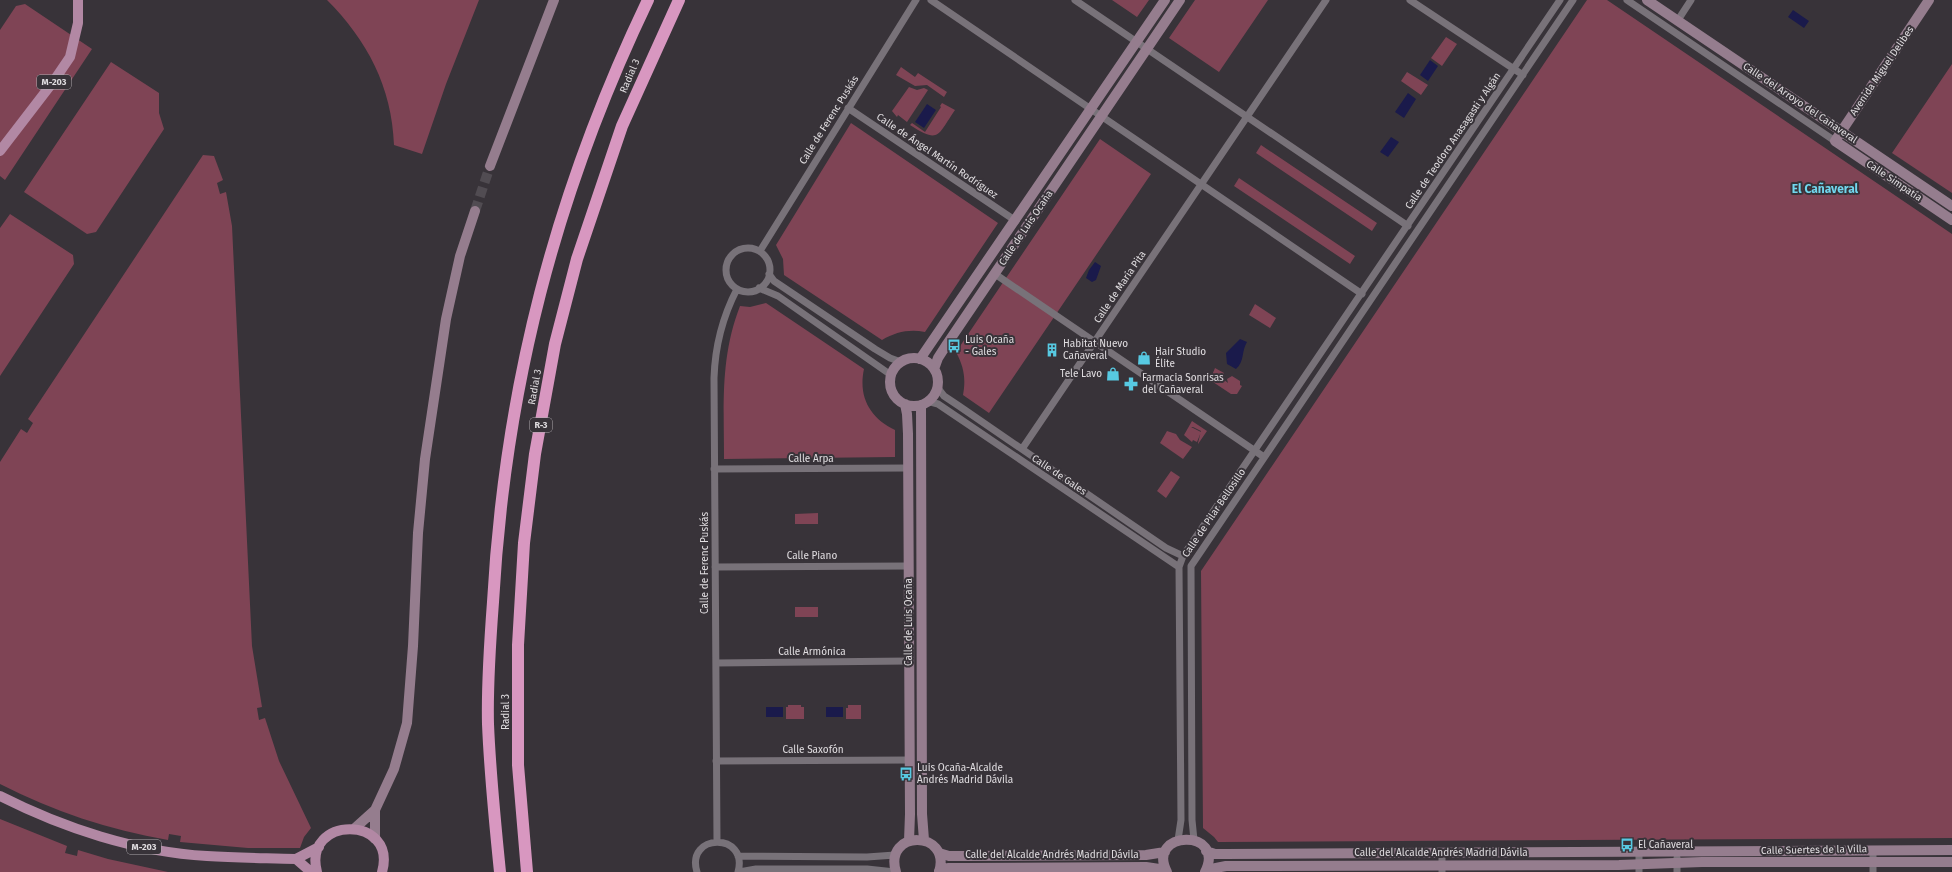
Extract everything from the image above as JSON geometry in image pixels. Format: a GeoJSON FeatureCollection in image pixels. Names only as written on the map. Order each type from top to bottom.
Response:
{"type":"FeatureCollection","features":[{"type":"Feature","properties":{"kind":"highway","name":"Radial 3"},"geometry":{"type":"LineString","coordinates":[[500,872],[488,723],[496,547],[505,462],[523,364],[542,280],[596,117],[624,49],[648,0]]}},
{"type":"Feature","properties":{"kind":"highway","name":"Radial 3"},"geometry":{"type":"LineString","coordinates":[[527,872],[518,765],[518,645],[524,543],[535,454],[556,344],[577,259],[622,126],[679,0]]}},
{"type":"Feature","properties":{"kind":"main road","name":"M-203"},"geometry":{"type":"LineString","coordinates":[[0,151],[53,82],[70,57],[78,23],[78,0]]}},
{"type":"Feature","properties":{"kind":"main road"},"geometry":{"type":"LineString","coordinates":[[490,166],[554,0]]}},
{"type":"Feature","properties":{"kind":"main road","name":"Calle de Luis Ocaña"},"geometry":{"type":"LineString","coordinates":[[920,359],[1165,0]]}},
{"type":"Feature","properties":{"kind":"main road","name":"Calle de Luis Ocaña"},"geometry":{"type":"LineString","coordinates":[[934,369],[938,358],[1180,0]]}},
{"type":"Feature","properties":{"kind":"main road","name":"Calle del Arroyo del Cañaveral"},"geometry":{"type":"LineString","coordinates":[[1646,0],[1678,20],[1952,206]]}},
{"type":"Feature","properties":{"kind":"main road","name":"Avenida Miguel Delibes"},"geometry":{"type":"LineString","coordinates":[[1835,141],[1929,0]]}},
{"type":"Feature","properties":{"kind":"main road","name":"Calle Simpatía"},"geometry":{"type":"LineString","coordinates":[[1835,141],[1952,220]]}},
{"type":"Feature","properties":{"kind":"main road"},"geometry":{"type":"LineString","coordinates":[[355,828],[375,810],[394,769],[407,723],[413,646],[418,533],[426,452],[446,319],[460,256],[475,211]]}},
{"type":"Feature","properties":{"kind":"main road"},"geometry":{"type":"LineString","coordinates":[[910,358],[920,359],[934,369],[937,378],[937,387],[935,392],[924,403],[905,404],[892,392],[890,381],[891,375],[897,365],[901,362],[910,358]]}},
{"type":"Feature","properties":{"kind":"main road","name":"Calle de Luis Ocaña"},"geometry":{"type":"LineString","coordinates":[[924,403],[922,783],[924,840]]}},
{"type":"Feature","properties":{"kind":"main road","name":"Calle de Luis Ocaña"},"geometry":{"type":"LineString","coordinates":[[905,404],[908,414],[909,841]]}},
{"type":"Feature","properties":{"kind":"main road","name":"M-203"},"geometry":{"type":"LineString","coordinates":[[0,796],[54,820],[108,838],[155,849],[206,856],[296,859],[319,847]]}},
{"type":"Feature","properties":{"kind":"main road"},"geometry":{"type":"LineString","coordinates":[[375,810],[375,839]]}},
{"type":"Feature","properties":{"kind":"main road"},"geometry":{"type":"LineString","coordinates":[[317,872],[316,857],[319,847],[325,838],[333,832],[347,828],[355,828],[366,832],[375,839],[384,857],[382,872]]}},
{"type":"Feature","properties":{"kind":"main road"},"geometry":{"type":"LineString","coordinates":[[896,872],[895,855],[900,846],[909,841],[924,840],[933,845],[939,853],[941,865],[939,872]]}},
{"type":"Feature","properties":{"kind":"main road"},"geometry":{"type":"LineString","coordinates":[[1166,871],[1164,864],[1165,852],[1173,843],[1178,840],[1194,840],[1206,851],[1208,864],[1206,871]]}},
{"type":"Feature","properties":{"kind":"main road","name":"Calle Suertes de la Villa"},"geometry":{"type":"LineString","coordinates":[[1676,852],[1952,850]]}},
{"type":"Feature","properties":{"kind":"main road","name":"Calle del Alcalde Andrés Madrid Dávila"},"geometry":{"type":"LineString","coordinates":[[1206,851],[1220,854],[1676,852]]}},
{"type":"Feature","properties":{"kind":"main road","name":"Calle del Alcalde Andrés Madrid Dávila"},"geometry":{"type":"LineString","coordinates":[[939,853],[949,856],[964,856],[1146,855],[1165,852]]}},
{"type":"Feature","properties":{"kind":"main road"},"geometry":{"type":"LineString","coordinates":[[296,859],[311,872]]}},
{"type":"Feature","properties":{"kind":"main road","name":"Calle Suertes de la Villa"},"geometry":{"type":"LineString","coordinates":[[1676,868],[1702,862],[1873,867],[1952,862]]}},
{"type":"Feature","properties":{"kind":"main road","name":"Calle del Alcalde Andrés Madrid Dávila"},"geometry":{"type":"LineString","coordinates":[[939,872],[948,868],[1146,866],[1166,871]]}},
{"type":"Feature","properties":{"kind":"main road","name":"Calle del Alcalde Andrés Madrid Dávila"},"geometry":{"type":"LineString","coordinates":[[1206,871],[1226,866],[1676,868]]}},
{"type":"Feature","properties":{"kind":"street","name":"Calle de Ferenc Puskás"},"geometry":{"type":"LineString","coordinates":[[760,251],[916,0]]}},
{"type":"Feature","properties":{"kind":"street"},"geometry":{"type":"LineString","coordinates":[[931,0],[1102,115],[1362,294]]}},
{"type":"Feature","properties":{"kind":"street"},"geometry":{"type":"LineString","coordinates":[[1074,0],[1408,226]]}},
{"type":"Feature","properties":{"kind":"street","name":"Calle de María Pita"},"geometry":{"type":"LineString","coordinates":[[1022,449],[1203,184],[1326,0]]}},
{"type":"Feature","properties":{"kind":"street"},"geometry":{"type":"LineString","coordinates":[[1410,0],[1523,75]]}},
{"type":"Feature","properties":{"kind":"street","name":"Calle de Teodoro Anasagasti y Algán"},"geometry":{"type":"LineString","coordinates":[[1362,294],[1560,0]]}},
{"type":"Feature","properties":{"kind":"street","name":"Calle de Teodoro Anasagasti y Algán"},"geometry":{"type":"LineString","coordinates":[[1394,265],[1573,0]]}},
{"type":"Feature","properties":{"kind":"street","name":"Calle del Arroyo del Cañaveral"},"geometry":{"type":"LineString","coordinates":[[1627,0],[1835,141]]}},
{"type":"Feature","properties":{"kind":"street"},"geometry":{"type":"LineString","coordinates":[[1678,20],[1691,0]]}},
{"type":"Feature","properties":{"kind":"street","name":"Calle de Ángel Martín Rodríguez"},"geometry":{"type":"LineString","coordinates":[[848,108],[1016,220]]}},
{"type":"Feature","properties":{"kind":"street"},"geometry":{"type":"LineString","coordinates":[[747,248],[760,251],[768,261],[769,274],[767,280],[759,288],[748,292],[737,288],[732,284],[726,271],[730,258],[734,253],[747,248]]}},
{"type":"Feature","properties":{"kind":"street","name":"Calle de Pilar Bellosillo"},"geometry":{"type":"LineString","coordinates":[[1194,840],[1192,820],[1190,566],[1394,265]]}},
{"type":"Feature","properties":{"kind":"street"},"geometry":{"type":"LineString","coordinates":[[769,274],[774,281],[868,344],[890,358],[901,362]]}},
{"type":"Feature","properties":{"kind":"street"},"geometry":{"type":"LineString","coordinates":[[995,274],[1264,457]]}},
{"type":"Feature","properties":{"kind":"street","name":"Calle de Ferenc Puskás"},"geometry":{"type":"LineString","coordinates":[[717,842],[714,469],[715,361],[720,334],[737,288]]}},
{"type":"Feature","properties":{"kind":"street"},"geometry":{"type":"LineString","coordinates":[[759,288],[778,296],[891,375]]}},
{"type":"Feature","properties":{"kind":"street","name":"Calle de Pilar Bellosillo"},"geometry":{"type":"LineString","coordinates":[[1178,840],[1181,820],[1179,567],[1183,556],[1362,294]]}},
{"type":"Feature","properties":{"kind":"street","name":"Calle de Gales"},"geometry":{"type":"LineString","coordinates":[[937,387],[944,396],[1166,548],[1183,556]]}},
{"type":"Feature","properties":{"kind":"street","name":"Calle de Gales"},"geometry":{"type":"LineString","coordinates":[[924,403],[938,404],[1179,567]]}},
{"type":"Feature","properties":{"kind":"street","name":"Calle Arpa"},"geometry":{"type":"LineString","coordinates":[[714,469],[908,468]]}},
{"type":"Feature","properties":{"kind":"street","name":"Calle Piano"},"geometry":{"type":"LineString","coordinates":[[715,567],[908,566]]}},
{"type":"Feature","properties":{"kind":"street","name":"Calle Armónica"},"geometry":{"type":"LineString","coordinates":[[716,663],[909,661]]}},
{"type":"Feature","properties":{"kind":"street","name":"Calle Saxofón"},"geometry":{"type":"LineString","coordinates":[[716,761],[910,760]]}},
{"type":"Feature","properties":{"kind":"street"},"geometry":{"type":"LineString","coordinates":[[697,872],[695,862],[699,852],[706,844],[717,842],[730,846],[738,856],[738,872],[756,869],[867,869],[896,872]]}},
{"type":"Feature","properties":{"kind":"street"},"geometry":{"type":"LineString","coordinates":[[1873,850],[1873,867]]}},
{"type":"Feature","properties":{"kind":"street"},"geometry":{"type":"LineString","coordinates":[[1442,852],[1442,868]]}},
{"type":"Feature","properties":{"kind":"street"},"geometry":{"type":"LineString","coordinates":[[1639,852],[1639,868]]}},
{"type":"Feature","properties":{"kind":"street"},"geometry":{"type":"LineString","coordinates":[[1676,852],[1676,868]]}},
{"type":"Feature","properties":{"kind":"street"},"geometry":{"type":"LineString","coordinates":[[738,856],[859,857],[895,855]]}},
{"type":"Feature","properties":{"kind":"shaded area"},"geometry":{"type":"Polygon","coordinates":[[[327,0],[479,0],[446,84],[422,154],[394,145],[388,104],[375,66],[354,31],[327,0]]]}},
{"type":"Feature","properties":{"kind":"shaded area"},"geometry":{"type":"Polygon","coordinates":[[[1112,0],[1149,0],[1137,17],[1112,0]]]}},
{"type":"Feature","properties":{"kind":"shaded area"},"geometry":{"type":"Polygon","coordinates":[[[1195,0],[1268,0],[1219,72],[1169,38],[1195,0]]]}},
{"type":"Feature","properties":{"kind":"shaded area"},"geometry":{"type":"Polygon","coordinates":[[[1587,0],[1607,0],[1952,234],[1952,838],[1218,842],[1203,828],[1201,571],[1587,0]]]}},
{"type":"Feature","properties":{"kind":"shaded area"},"geometry":{"type":"Polygon","coordinates":[[[25,4],[92,49],[5,180],[0,176],[0,30],[16,6],[25,4]]]}},
{"type":"Feature","properties":{"kind":"shaded area"},"geometry":{"type":"Polygon","coordinates":[[[1793,10],[1809,21],[1804,28],[1788,17],[1793,10]]]}},
{"type":"Feature","properties":{"kind":"shaded area"},"geometry":{"type":"Polygon","coordinates":[[[1446,37],[1457,44],[1442,66],[1431,58],[1446,37]]]}},
{"type":"Feature","properties":{"kind":"shaded area"},"geometry":{"type":"Polygon","coordinates":[[[1430,60],[1438,66],[1428,81],[1420,75],[1430,60]]]}},
{"type":"Feature","properties":{"kind":"shaded area"},"geometry":{"type":"Polygon","coordinates":[[[111,62],[159,93],[159,113],[164,129],[96,232],[87,234],[24,192],[111,62]]]}},
{"type":"Feature","properties":{"kind":"shaded area"},"geometry":{"type":"Polygon","coordinates":[[[1952,64],[1952,193],[1892,153],[1952,64]]]}},
{"type":"Feature","properties":{"kind":"shaded area"},"geometry":{"type":"Polygon","coordinates":[[[901,67],[915,77],[918,73],[947,92],[944,97],[927,85],[915,86],[896,75],[901,67]]]}},
{"type":"Feature","properties":{"kind":"shaded area"},"geometry":{"type":"Polygon","coordinates":[[[1407,72],[1428,85],[1421,95],[1401,81],[1407,72]]]}},
{"type":"Feature","properties":{"kind":"shaded area"},"geometry":{"type":"Polygon","coordinates":[[[909,87],[917,90],[924,88],[928,90],[907,122],[898,115],[897,117],[892,111],[909,87]]]}},
{"type":"Feature","properties":{"kind":"shaded area"},"geometry":{"type":"Polygon","coordinates":[[[1408,93],[1416,99],[1404,118],[1395,112],[1408,93]]]}},
{"type":"Feature","properties":{"kind":"shaded area"},"geometry":{"type":"Polygon","coordinates":[[[942,103],[955,110],[941,131],[937,134],[927,134],[910,125],[912,123],[925,132],[942,103]]]}},
{"type":"Feature","properties":{"kind":"shaded area"},"geometry":{"type":"Polygon","coordinates":[[[927,104],[936,110],[924,128],[915,122],[927,104]]]}},
{"type":"Feature","properties":{"kind":"shaded area"},"geometry":{"type":"Polygon","coordinates":[[[851,123],[998,223],[925,332],[903,332],[882,340],[784,275],[783,259],[776,245],[851,123]]]}},
{"type":"Feature","properties":{"kind":"shaded area"},"geometry":{"type":"Polygon","coordinates":[[[1391,137],[1399,142],[1388,157],[1380,152],[1391,137]]]}},
{"type":"Feature","properties":{"kind":"shaded area"},"geometry":{"type":"Polygon","coordinates":[[[1100,139],[1151,174],[989,413],[963,395],[964,373],[956,352],[1100,139]]]}},
{"type":"Feature","properties":{"kind":"shaded area"},"geometry":{"type":"Polygon","coordinates":[[[1261,145],[1377,223],[1372,231],[1256,153],[1261,145]]]}},
{"type":"Feature","properties":{"kind":"shaded area"},"geometry":{"type":"Polygon","coordinates":[[[203,155],[214,156],[223,180],[217,183],[220,194],[226,192],[232,226],[252,646],[262,707],[257,708],[259,720],[265,718],[279,761],[311,828],[304,837],[300,848],[248,848],[180,842],[181,836],[169,834],[168,840],[146,836],[103,825],[61,811],[0,784],[0,462],[21,429],[27,433],[33,423],[28,419],[203,155]]]}},
{"type":"Feature","properties":{"kind":"shaded area"},"geometry":{"type":"Polygon","coordinates":[[[1239,178],[1355,256],[1350,264],[1234,186],[1239,178]]]}},
{"type":"Feature","properties":{"kind":"shaded area"},"geometry":{"type":"Polygon","coordinates":[[[10,214],[73,255],[74,264],[0,376],[0,228],[10,214]]]}},
{"type":"Feature","properties":{"kind":"shaded area"},"geometry":{"type":"Polygon","coordinates":[[[1095,262],[1101,266],[1096,280],[1092,282],[1086,278],[1089,270],[1095,262]]]}},
{"type":"Feature","properties":{"kind":"shaded area"},"geometry":{"type":"Polygon","coordinates":[[[766,303],[864,369],[863,389],[868,406],[879,419],[895,430],[895,457],[724,459],[724,381],[729,344],[734,325],[740,306],[750,307],[766,303]]]}},
{"type":"Feature","properties":{"kind":"shaded area"},"geometry":{"type":"Polygon","coordinates":[[[1255,304],[1276,318],[1270,328],[1249,315],[1255,304]]]}},
{"type":"Feature","properties":{"kind":"shaded area"},"geometry":{"type":"Polygon","coordinates":[[[1240,339],[1247,342],[1241,363],[1236,369],[1227,364],[1226,353],[1240,339]]]}},
{"type":"Feature","properties":{"kind":"shaded area"},"geometry":{"type":"Polygon","coordinates":[[[1215,368],[1224,373],[1223,379],[1228,383],[1227,379],[1232,376],[1240,381],[1240,385],[1242,386],[1237,394],[1231,394],[1210,380],[1215,368]]]}},
{"type":"Feature","properties":{"kind":"shaded area"},"geometry":{"type":"Polygon","coordinates":[[[1192,421],[1207,431],[1198,444],[1200,434],[1197,442],[1193,440],[1192,442],[1184,435],[1192,421]]]}},
{"type":"Feature","properties":{"kind":"shaded area"},"geometry":{"type":"Polygon","coordinates":[[[1167,431],[1176,434],[1180,440],[1192,447],[1183,459],[1160,443],[1167,431]]]}},
{"type":"Feature","properties":{"kind":"shaded area"},"geometry":{"type":"Polygon","coordinates":[[[1171,471],[1180,477],[1166,498],[1157,491],[1171,471]]]}},
{"type":"Feature","properties":{"kind":"shaded area"},"geometry":{"type":"Polygon","coordinates":[[[818,513],[818,524],[795,524],[795,514],[818,513]]]}},
{"type":"Feature","properties":{"kind":"shaded area"},"geometry":{"type":"Polygon","coordinates":[[[795,607],[818,607],[818,617],[795,617],[795,607]]]}},
{"type":"Feature","properties":{"kind":"shaded area"},"geometry":{"type":"Polygon","coordinates":[[[788,705],[801,705],[801,707],[804,707],[804,719],[786,719],[786,707],[788,707],[788,705]]]}},
{"type":"Feature","properties":{"kind":"shaded area"},"geometry":{"type":"Polygon","coordinates":[[[848,705],[861,705],[861,719],[846,719],[846,708],[848,708],[848,705]]]}},
{"type":"Feature","properties":{"kind":"shaded area"},"geometry":{"type":"Polygon","coordinates":[[[766,707],[783,707],[783,717],[766,717],[766,707]]]}},
{"type":"Feature","properties":{"kind":"shaded area"},"geometry":{"type":"Polygon","coordinates":[[[826,707],[843,707],[843,717],[826,717],[826,707]]]}},
{"type":"Feature","properties":{"kind":"shaded area"},"geometry":{"type":"Polygon","coordinates":[[[0,819],[67,846],[65,853],[77,856],[78,850],[108,859],[168,872],[0,872],[0,819]]]}},
{"type":"Feature","properties":{"kind":"tunnel"},"geometry":{"type":"LineString","coordinates":[[475,211],[490,166]]}},
{"type":"Feature","properties":{"kind":"place","name":"Luis Ocaña - Gales"},"geometry":{"type":"Point","coordinates":[954,346]}},
{"type":"Feature","properties":{"kind":"place","name":"Habitat Nuevo Cañaveral"},"geometry":{"type":"Point","coordinates":[1052,350]}},
{"type":"Feature","properties":{"kind":"place","name":"Hair Studio Élite"},"geometry":{"type":"Point","coordinates":[1144,358]}},
{"type":"Feature","properties":{"kind":"place","name":"Tele Lavo"},"geometry":{"type":"Point","coordinates":[1113,374]}},
{"type":"Feature","properties":{"kind":"place","name":"Farmacia Sonrisas del Cañaveral"},"geometry":{"type":"Point","coordinates":[1131,384]}},
{"type":"Feature","properties":{"kind":"place","name":"Luis Ocaña-Alcalde Andrés Madrid Dávila"},"geometry":{"type":"Point","coordinates":[906,774]}},
{"type":"Feature","properties":{"kind":"place","name":"El Cañaveral"},"geometry":{"type":"Point","coordinates":[1627,845]}},
{"type":"Feature","properties":{"kind":"district","name":"El Cañaveral"},"geometry":{"type":"Point","coordinates":[1825,189]}}]}
